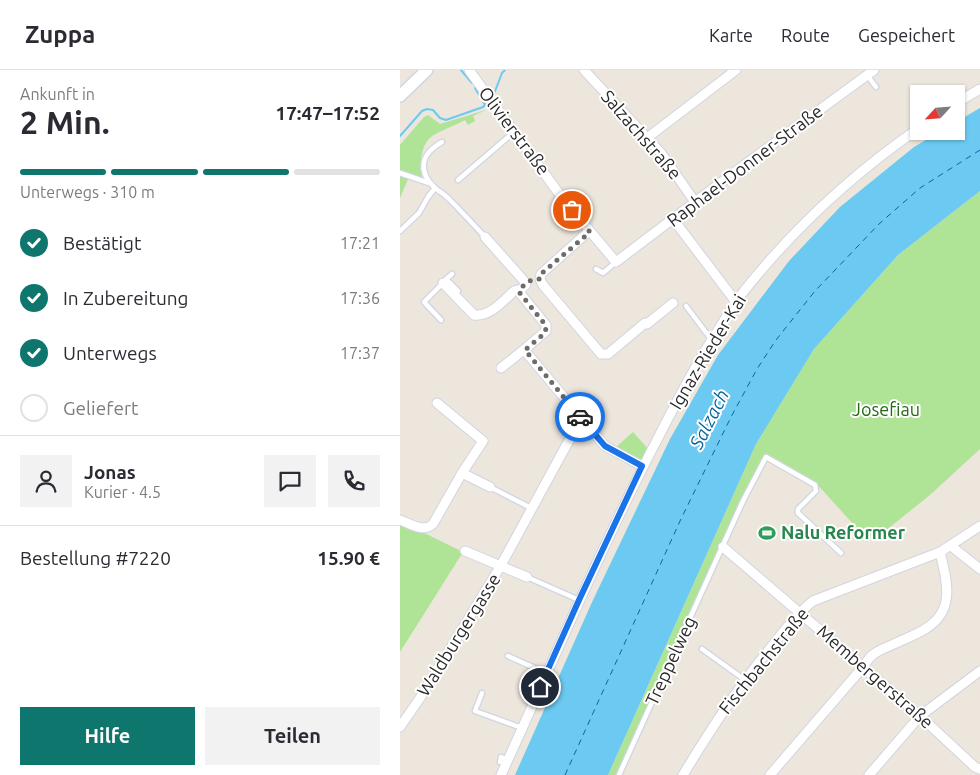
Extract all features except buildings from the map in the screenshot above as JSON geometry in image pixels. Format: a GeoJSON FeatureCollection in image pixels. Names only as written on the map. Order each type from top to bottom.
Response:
{"type":"FeatureCollection","features":[{"type":"Feature","properties":{"kind":"main road"},"geometry":{"type":"LineString","coordinates":[[400,96],[427,70]]}},
{"type":"Feature","properties":{"kind":"street","name":"Olivierstraße"},"geometry":{"type":"LineString","coordinates":[[468,70],[563,199],[616,262]]}},
{"type":"Feature","properties":{"kind":"street","name":"Salzachstraße"},"geometry":{"type":"LineString","coordinates":[[584,70],[665,159],[695,202]]}},
{"type":"Feature","properties":{"kind":"street"},"geometry":{"type":"LineString","coordinates":[[647,138],[736,70]]}},
{"type":"Feature","properties":{"kind":"street","name":"Raphael-Donner-Straße"},"geometry":{"type":"LineString","coordinates":[[616,262],[868,72]]}},
{"type":"Feature","properties":{"kind":"street"},"geometry":{"type":"LineString","coordinates":[[965,98],[980,89]]}},
{"type":"Feature","properties":{"kind":"street","name":"Ignaz-Rieder-Kai"},"geometry":{"type":"LineString","coordinates":[[501,775],[504,761],[522,728],[642,466],[711,339],[736,302],[775,255],[825,202],[867,166],[910,135]]}},
{"type":"Feature","properties":{"kind":"street"},"geometry":{"type":"LineString","coordinates":[[672,219],[736,302]]}},
{"type":"Feature","properties":{"kind":"street"},"geometry":{"type":"LineString","coordinates":[[590,232],[541,274],[540,279],[598,351],[604,355],[611,351],[673,303]]}},
{"type":"Feature","properties":{"kind":"street"},"geometry":{"type":"LineString","coordinates":[[485,237],[523,287]]}},
{"type":"Feature","properties":{"kind":"street"},"geometry":{"type":"LineString","coordinates":[[501,368],[545,333],[544,323],[519,292],[534,278],[540,279]]}},
{"type":"Feature","properties":{"kind":"street"},"geometry":{"type":"LineString","coordinates":[[443,283],[474,315],[479,316],[487,314],[514,291],[523,287]]}},
{"type":"Feature","properties":{"kind":"street"},"geometry":{"type":"LineString","coordinates":[[526,348],[526,351],[605,446],[642,466]]}},
{"type":"Feature","properties":{"kind":"street"},"geometry":{"type":"LineString","coordinates":[[400,520],[422,528],[430,527],[434,524],[462,472],[483,441],[437,403]]}},
{"type":"Feature","properties":{"kind":"street","name":"Waldburgergasse"},"geometry":{"type":"LineString","coordinates":[[400,727],[420,698],[500,567],[573,433],[585,422]]}},
{"type":"Feature","properties":{"kind":"street"},"geometry":{"type":"LineString","coordinates":[[462,472],[490,487]]}},
{"type":"Feature","properties":{"kind":"street","name":"Fischbachstraße"},"geometry":{"type":"LineString","coordinates":[[683,775],[716,721],[745,680],[799,612],[814,601],[940,552],[980,526]]}},
{"type":"Feature","properties":{"kind":"street"},"geometry":{"type":"LineString","coordinates":[[951,546],[980,569]]}},
{"type":"Feature","properties":{"kind":"street","name":"Membergerstraße"},"geometry":{"type":"LineString","coordinates":[[723,547],[920,716],[977,768]]}},
{"type":"Feature","properties":{"kind":"street","name":"Waldburgergasse"},"geometry":{"type":"LineString","coordinates":[[465,551],[527,577]]}},
{"type":"Feature","properties":{"kind":"street"},"geometry":{"type":"LineString","coordinates":[[770,775],[863,667],[870,655],[926,629],[941,616],[947,598],[947,580],[940,552]]}},
{"type":"Feature","properties":{"kind":"street"},"geometry":{"type":"LineString","coordinates":[[869,775],[920,716],[980,671]]}},
{"type":"Feature","properties":{"kind":"street"},"geometry":{"type":"LineString","coordinates":[[968,775],[977,768]]}},
{"type":"Feature","properties":{"kind":"lane"},"geometry":{"type":"LineString","coordinates":[[868,72],[876,88]]}},
{"type":"Feature","properties":{"kind":"lane"},"geometry":{"type":"LineString","coordinates":[[458,180],[515,132]]}},
{"type":"Feature","properties":{"kind":"lane"},"geometry":{"type":"LineString","coordinates":[[442,142],[432,148],[424,158],[423,170],[435,188],[449,199],[485,237]]}},
{"type":"Feature","properties":{"kind":"lane"},"geometry":{"type":"LineString","coordinates":[[400,173],[431,183]]}},
{"type":"Feature","properties":{"kind":"lane"},"geometry":{"type":"LineString","coordinates":[[400,231],[419,213],[435,188]]}},
{"type":"Feature","properties":{"kind":"lane"},"geometry":{"type":"LineString","coordinates":[[442,193],[447,188]]}},
{"type":"Feature","properties":{"kind":"lane"},"geometry":{"type":"LineString","coordinates":[[596,268],[603,273],[616,262]]}},
{"type":"Feature","properties":{"kind":"lane"},"geometry":{"type":"LineString","coordinates":[[452,274],[446,280],[458,290],[454,294]]}},
{"type":"Feature","properties":{"kind":"lane"},"geometry":{"type":"LineString","coordinates":[[442,320],[424,302],[443,283]]}},
{"type":"Feature","properties":{"kind":"lane"},"geometry":{"type":"LineString","coordinates":[[686,306],[711,339]]}},
{"type":"Feature","properties":{"kind":"lane","name":"Treppelweg"},"geometry":{"type":"LineString","coordinates":[[619,775],[743,501],[766,457],[814,486],[816,492],[798,509],[798,513],[841,553]]}},
{"type":"Feature","properties":{"kind":"lane"},"geometry":{"type":"LineString","coordinates":[[490,487],[532,509]]}},
{"type":"Feature","properties":{"kind":"lane"},"geometry":{"type":"LineString","coordinates":[[527,577],[579,600]]}},
{"type":"Feature","properties":{"kind":"lane"},"geometry":{"type":"LineString","coordinates":[[702,649],[745,680]]}},
{"type":"Feature","properties":{"kind":"lane"},"geometry":{"type":"LineString","coordinates":[[508,656],[546,673]]}},
{"type":"Feature","properties":{"kind":"lane"},"geometry":{"type":"LineString","coordinates":[[482,694],[475,711],[522,728]]}},
{"type":"Feature","properties":{"kind":"green space"},"geometry":{"type":"Polygon","coordinates":[[[486,110],[473,116],[475,121],[468,125],[465,120],[432,136],[428,140],[422,155],[422,177],[408,179],[400,198],[400,145],[424,117],[428,115],[440,124],[486,110]]]}},
{"type":"Feature","properties":{"kind":"green space","name":"Josefiau"},"geometry":{"type":"Polygon","coordinates":[[[980,191],[980,449],[930,495],[875,539],[855,526],[814,481],[766,455],[617,775],[608,775],[756,444],[814,349],[898,255],[980,191]]]}},
{"type":"Feature","properties":{"kind":"green space"},"geometry":{"type":"Polygon","coordinates":[[[633,432],[649,450],[642,461],[615,448],[633,432]]]}},
{"type":"Feature","properties":{"kind":"green space"},"geometry":{"type":"Polygon","coordinates":[[[400,524],[410,526],[463,552],[400,652],[400,524]]]}},
{"type":"Feature","properties":{"kind":"water","name":"Salzach"},"geometry":{"type":"Polygon","coordinates":[[[980,108],[980,191],[898,255],[814,349],[756,444],[608,775],[515,775],[593,600],[670,439],[718,355],[789,261],[840,207],[914,147],[926,140],[965,140],[965,117],[980,108]]]}},
{"type":"Feature","properties":{"kind":"waterway"},"geometry":{"type":"LineString","coordinates":[[461,70],[472,83]]}},
{"type":"Feature","properties":{"kind":"waterway"},"geometry":{"type":"LineString","coordinates":[[494,94],[505,70]]}},
{"type":"Feature","properties":{"kind":"waterway"},"geometry":{"type":"LineString","coordinates":[[475,88],[485,105]]}},
{"type":"Feature","properties":{"kind":"waterway"},"geometry":{"type":"LineString","coordinates":[[400,136],[422,111],[427,109],[433,110],[440,118],[446,120],[483,107],[486,104]]}},
{"type":"Feature","properties":{"kind":"ferry route"},"geometry":{"type":"LineString","coordinates":[[565,775],[680,521],[731,417],[757,369],[776,340],[815,291],[879,224],[920,188],[980,150]]}},
{"type":"Feature","properties":{"kind":"way so far"},"geometry":{"type":"LineString","coordinates":[[572,210],[590,232],[541,274],[540,279],[534,278],[526,283],[519,292],[546,325],[545,333],[525,350],[580,417]]}},
{"type":"Feature","properties":{"kind":"place","name":"Nalu Reformer"},"geometry":{"type":"Point","coordinates":[767,533]}},
{"type":"Feature","properties":{"kind":"route"},"geometry":{"type":"LineString","coordinates":[[540,687],[642,466],[605,446],[580,417]]}}]}
